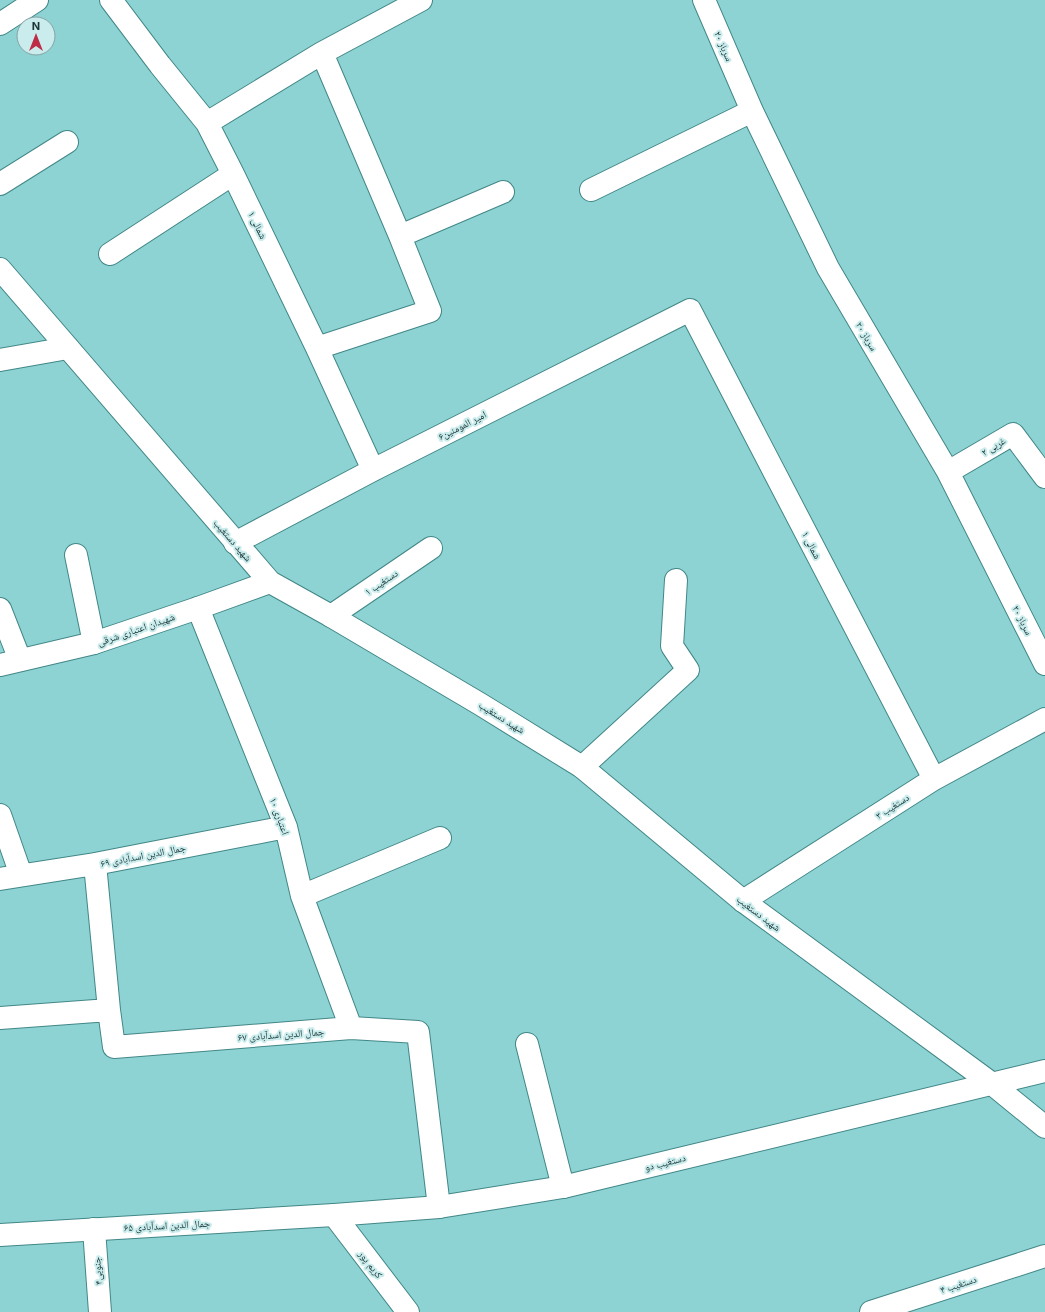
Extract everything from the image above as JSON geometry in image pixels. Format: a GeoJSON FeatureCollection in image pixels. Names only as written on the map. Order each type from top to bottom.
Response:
{"type":"FeatureCollection","features":[{"type":"Feature","properties":{"kind":"street"},"geometry":{"type":"LineString","coordinates":[[0,24],[37,0]]}},
{"type":"Feature","properties":{"kind":"street","name":"شمالی ۱"},"geometry":{"type":"LineString","coordinates":[[111,0],[160,65],[207,123],[317,348],[373,470]]}},
{"type":"Feature","properties":{"kind":"street"},"geometry":{"type":"LineString","coordinates":[[207,123],[322,53],[421,0]]}},
{"type":"Feature","properties":{"kind":"street","name":"سرباز ۲۰"},"geometry":{"type":"LineString","coordinates":[[704,0],[752,111],[828,268],[948,472],[1045,664]]}},
{"type":"Feature","properties":{"kind":"street"},"geometry":{"type":"LineString","coordinates":[[317,348],[430,311],[400,236],[322,53]]}},
{"type":"Feature","properties":{"kind":"street"},"geometry":{"type":"LineString","coordinates":[[591,190],[752,111]]}},
{"type":"Feature","properties":{"kind":"street"},"geometry":{"type":"LineString","coordinates":[[0,184],[67,142]]}},
{"type":"Feature","properties":{"kind":"street"},"geometry":{"type":"LineString","coordinates":[[110,254],[233,174]]}},
{"type":"Feature","properties":{"kind":"street"},"geometry":{"type":"LineString","coordinates":[[400,236],[503,192]]}},
{"type":"Feature","properties":{"kind":"street","name":"شهید دستغیب"},"geometry":{"type":"LineString","coordinates":[[0,269],[270,582],[331,616],[480,704],[582,767],[743,901],[991,1084],[1045,1127]]}},
{"type":"Feature","properties":{"kind":"street","name":"شمالی ۱"},"geometry":{"type":"LineString","coordinates":[[690,310],[934,779]]}},
{"type":"Feature","properties":{"kind":"street","name":"امیر المومنین۶"},"geometry":{"type":"LineString","coordinates":[[235,543],[373,470],[690,310]]}},
{"type":"Feature","properties":{"kind":"street"},"geometry":{"type":"LineString","coordinates":[[0,360],[68,348]]}},
{"type":"Feature","properties":{"kind":"street","name":"غربی ۲"},"geometry":{"type":"LineString","coordinates":[[948,472],[1013,434],[1045,477]]}},
{"type":"Feature","properties":{"kind":"street","name":"دستغیب ۱"},"geometry":{"type":"LineString","coordinates":[[331,616],[431,548]]}},
{"type":"Feature","properties":{"kind":"street"},"geometry":{"type":"LineString","coordinates":[[76,555],[94,643]]}},
{"type":"Feature","properties":{"kind":"street"},"geometry":{"type":"LineString","coordinates":[[582,767],[688,670],[672,646],[676,580]]}},
{"type":"Feature","properties":{"kind":"street","name":"شهیدان اعتباری شرقی"},"geometry":{"type":"LineString","coordinates":[[10,663],[94,643],[270,582]]}},
{"type":"Feature","properties":{"kind":"street","name":"اعتباری ۱۰"},"geometry":{"type":"LineString","coordinates":[[198,608],[286,827],[302,896],[351,1028]]}},
{"type":"Feature","properties":{"kind":"street"},"geometry":{"type":"LineString","coordinates":[[0,609],[10,663]]}},
{"type":"Feature","properties":{"kind":"street","name":"دستغیب ۳"},"geometry":{"type":"LineString","coordinates":[[743,901],[934,779],[1045,719]]}},
{"type":"Feature","properties":{"kind":"street"},"geometry":{"type":"LineString","coordinates":[[0,815],[10,877]]}},
{"type":"Feature","properties":{"kind":"street","name":"جمال الدین اسدآبادی ۶۹"},"geometry":{"type":"LineString","coordinates":[[10,877],[95,864],[286,827]]}},
{"type":"Feature","properties":{"kind":"street"},"geometry":{"type":"LineString","coordinates":[[302,896],[440,838]]}},
{"type":"Feature","properties":{"kind":"street"},"geometry":{"type":"LineString","coordinates":[[0,1018],[109,1010],[95,864]]}},
{"type":"Feature","properties":{"kind":"street","name":"جمال الدین اسدآبادی ۶۷"},"geometry":{"type":"LineString","coordinates":[[109,1010],[114,1047],[351,1028],[418,1032],[439,1207]]}},
{"type":"Feature","properties":{"kind":"street"},"geometry":{"type":"LineString","coordinates":[[527,1044],[563,1186]]}},
{"type":"Feature","properties":{"kind":"street","name":"دستغیب دو"},"geometry":{"type":"LineString","coordinates":[[334,1215],[439,1207],[563,1186],[1045,1071]]}},
{"type":"Feature","properties":{"kind":"street","name":"جمال الدین اسدآبادی ۶۵"},"geometry":{"type":"LineString","coordinates":[[0,1235],[334,1215]]}},
{"type":"Feature","properties":{"kind":"street","name":"کریم پور"},"geometry":{"type":"LineString","coordinates":[[334,1215],[408,1312]]}},
{"type":"Feature","properties":{"kind":"street","name":"جنوبی۴"},"geometry":{"type":"LineString","coordinates":[[94,1229],[100,1312]]}},
{"type":"Feature","properties":{"kind":"street","name":"دستغیب ۴"},"geometry":{"type":"LineString","coordinates":[[871,1312],[1045,1256]]}}]}
